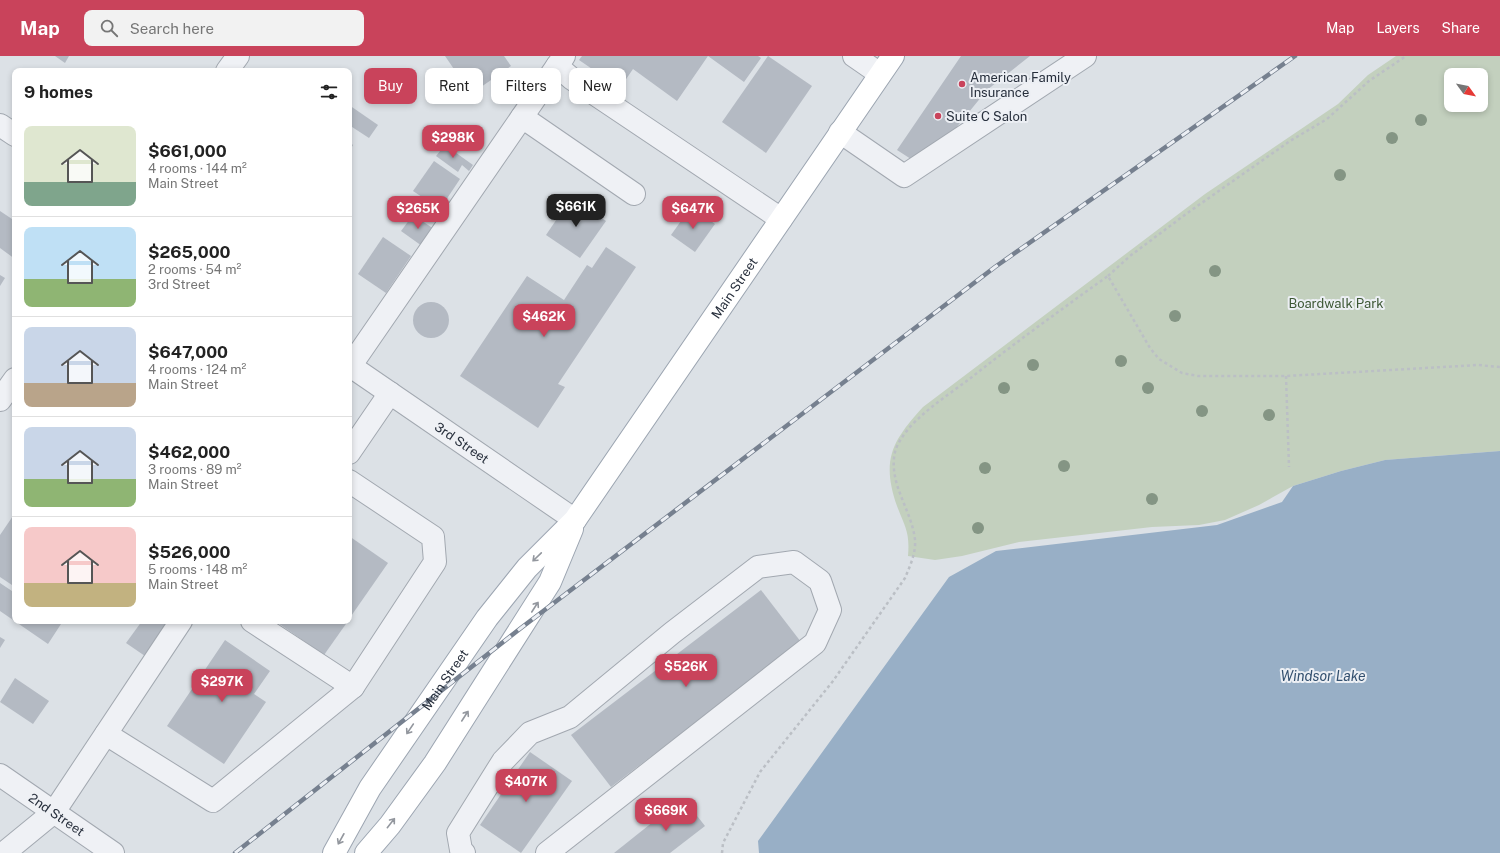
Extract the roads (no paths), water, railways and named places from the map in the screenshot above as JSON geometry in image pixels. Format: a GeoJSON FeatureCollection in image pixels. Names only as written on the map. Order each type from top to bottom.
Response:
{"type":"FeatureCollection","features":[{"type":"Feature","properties":{"kind":"main road","name":"Main Street"},"geometry":{"type":"LineString","coordinates":[[334,853],[370,788],[487,618],[527,568],[575,520],[893,56]]}},
{"type":"Feature","properties":{"kind":"main road","name":"Main Street"},"geometry":{"type":"LineString","coordinates":[[366,853],[390,825],[435,763],[550,582],[575,520]]}},
{"type":"Feature","properties":{"kind":"street"},"geometry":{"type":"LineString","coordinates":[[229,68],[238,56]]}},
{"type":"Feature","properties":{"kind":"street"},"geometry":{"type":"LineString","coordinates":[[854,56],[880,74]]}},
{"type":"Feature","properties":{"kind":"street"},"geometry":{"type":"LineString","coordinates":[[840,132],[904,176],[1085,56]]}},
{"type":"Feature","properties":{"kind":"street"},"geometry":{"type":"LineString","coordinates":[[352,363],[561,61],[571,78],[781,219]]}},
{"type":"Feature","properties":{"kind":"street"},"geometry":{"type":"LineString","coordinates":[[522,117],[634,194]]}},
{"type":"Feature","properties":{"kind":"street"},"geometry":{"type":"LineString","coordinates":[[0,125],[12,133]]}},
{"type":"Feature","properties":{"kind":"street","name":"3rd Street"},"geometry":{"type":"LineString","coordinates":[[352,367],[575,520]]}},
{"type":"Feature","properties":{"kind":"street"},"geometry":{"type":"LineString","coordinates":[[0,400],[12,382]]}},
{"type":"Feature","properties":{"kind":"street"},"geometry":{"type":"LineString","coordinates":[[352,449],[390,393]]}},
{"type":"Feature","properties":{"kind":"street"},"geometry":{"type":"LineString","coordinates":[[106,734],[213,801],[353,688],[436,562],[433,537],[352,483]]}},
{"type":"Feature","properties":{"kind":"street"},"geometry":{"type":"LineString","coordinates":[[464,853],[461,850],[458,833],[503,761],[530,734],[570,717],[672,633],[758,567],[794,562],[820,581],[830,610],[815,643],[714,724],[547,853]]}},
{"type":"Feature","properties":{"kind":"street"},"geometry":{"type":"LineString","coordinates":[[4,853],[54,812],[179,624]]}},
{"type":"Feature","properties":{"kind":"street"},"geometry":{"type":"LineString","coordinates":[[257,624],[353,688]]}},
{"type":"Feature","properties":{"kind":"street","name":"2nd Street"},"geometry":{"type":"LineString","coordinates":[[0,775],[113,853]]}},
{"type":"Feature","properties":{"kind":"water","name":"Windsor Lake"},"geometry":{"type":"Polygon","coordinates":[[[1500,451],[1500,853],[759,853],[758,841],[949,577],[996,551],[1217,525],[1282,502],[1293,486],[1341,471],[1385,460],[1500,451]]]}},
{"type":"Feature","properties":{"kind":"railway"},"geometry":{"type":"LineString","coordinates":[[235,853],[521,628],[995,267],[1295,56]]}},
{"type":"Feature","properties":{"kind":"place","name":"American Family Insurance"},"geometry":{"type":"Point","coordinates":[962,84]}},
{"type":"Feature","properties":{"kind":"place","name":"Suite C Salon"},"geometry":{"type":"Point","coordinates":[938,116]}},
{"type":"Feature","properties":{"kind":"park label","name":"Boardwalk Park"},"geometry":{"type":"Point","coordinates":[1336,303]}}]}
